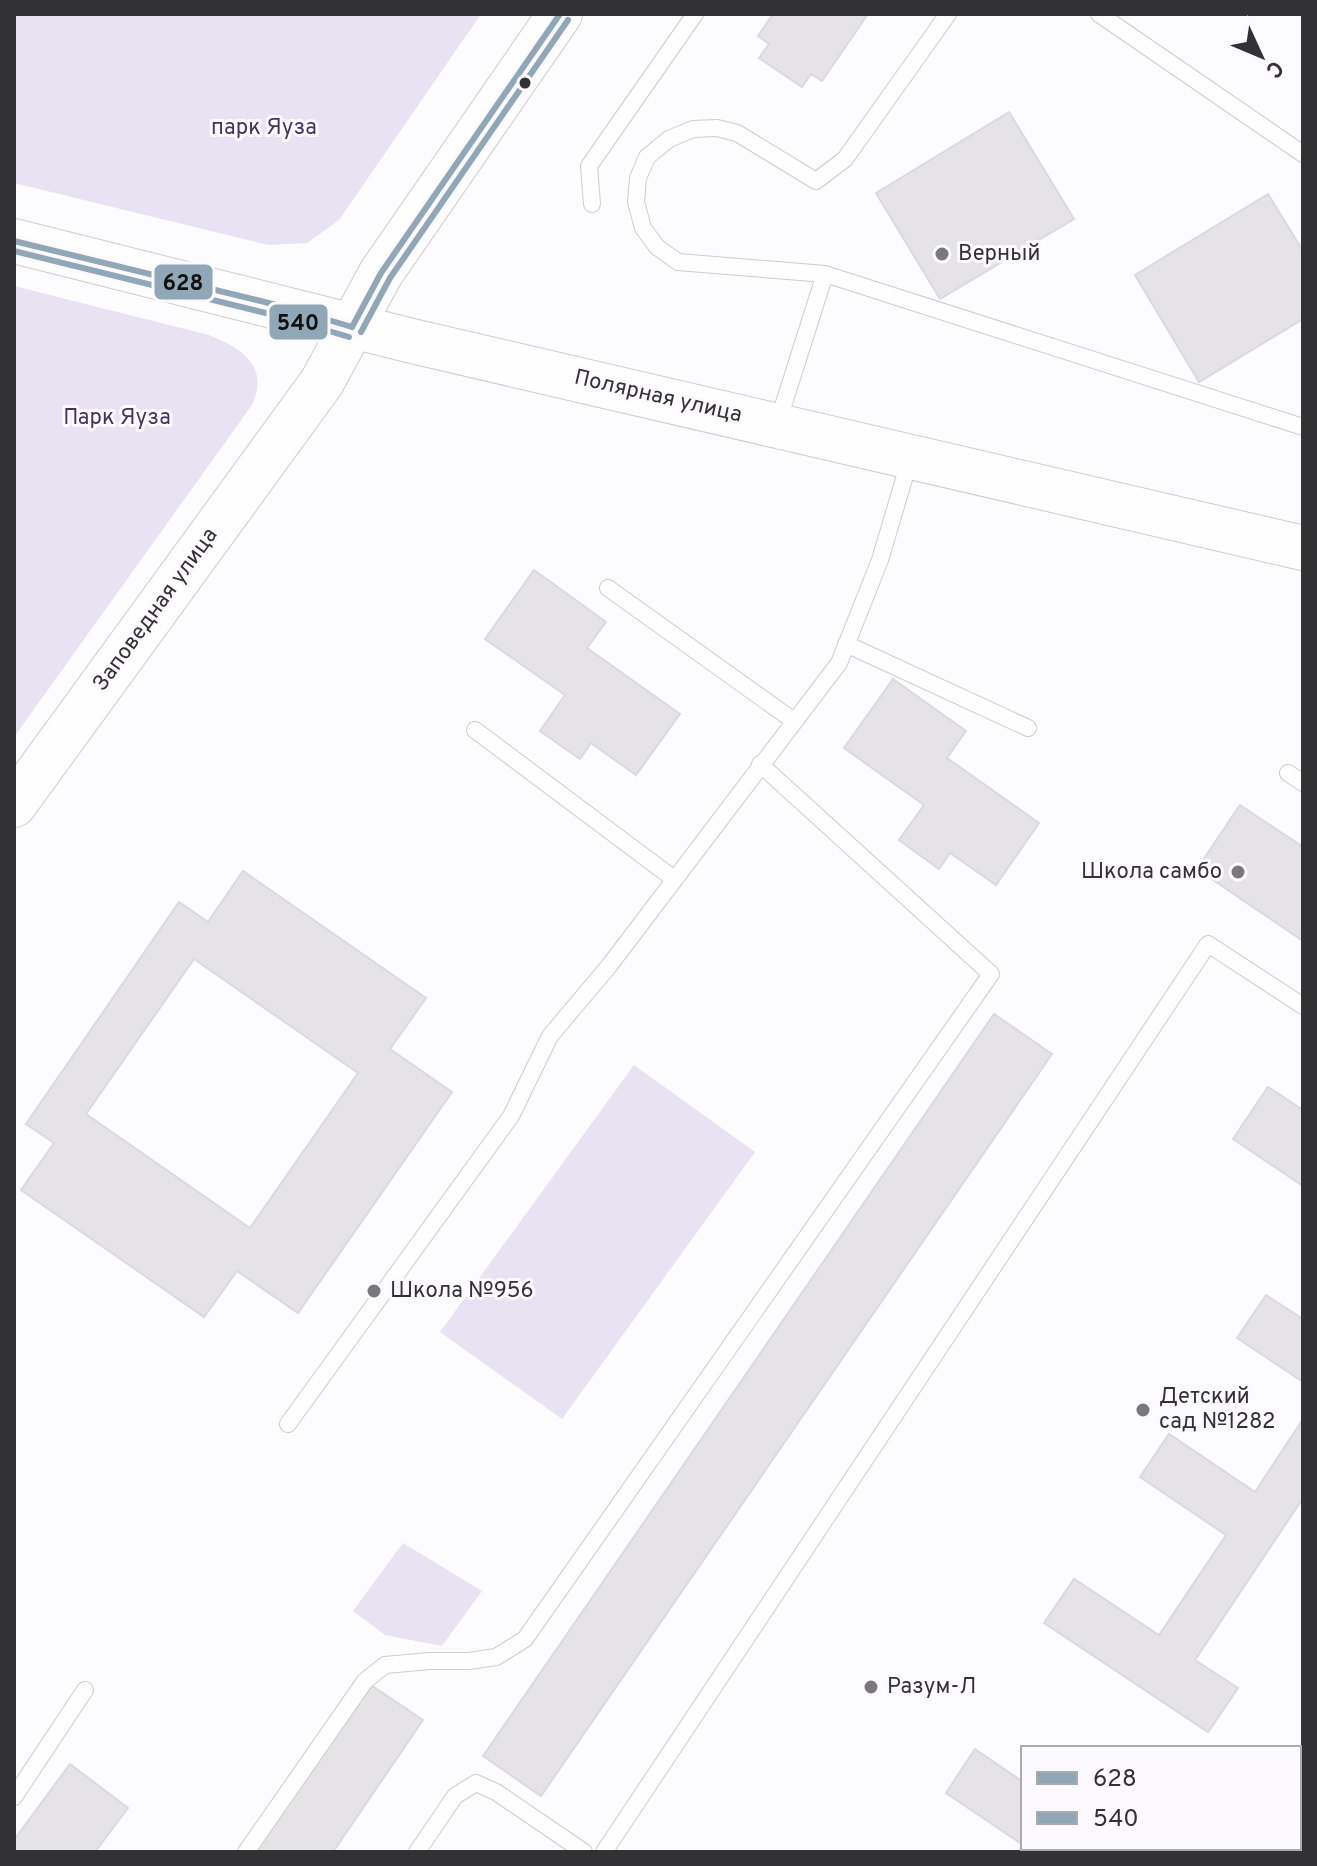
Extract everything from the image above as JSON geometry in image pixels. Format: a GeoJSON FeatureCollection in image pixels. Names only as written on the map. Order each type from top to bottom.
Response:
{"type":"FeatureCollection","features":[{"type":"Feature","properties":{"kind":"main road","name":"Заповедная улица"},"geometry":{"type":"LineString","coordinates":[[14,805],[322,382],[381,273],[560,14]]}},
{"type":"Feature","properties":{"kind":"main road","name":"Полярная улица"},"geometry":{"type":"LineString","coordinates":[[14,241],[285,307],[352,327],[1303,548]]}},
{"type":"Feature","properties":{"kind":"lane"},"geometry":{"type":"LineString","coordinates":[[592,204],[589,166],[695,14]]}},
{"type":"Feature","properties":{"kind":"lane"},"geometry":{"type":"LineString","coordinates":[[948,14],[845,159],[816,181],[737,133],[717,128],[693,129],[669,139],[647,157],[638,178],[636,202],[643,228],[657,247],[678,262],[825,274],[1303,427]]}},
{"type":"Feature","properties":{"kind":"lane"},"geometry":{"type":"LineString","coordinates":[[1099,14],[1301,148]]}},
{"type":"Feature","properties":{"kind":"lane"},"geometry":{"type":"LineString","coordinates":[[777,425],[825,274]]}},
{"type":"Feature","properties":{"kind":"lane"},"geometry":{"type":"LineString","coordinates":[[288,1424],[511,1116],[550,1036],[609,966],[839,663],[880,560],[911,458]]}},
{"type":"Feature","properties":{"kind":"lane"},"geometry":{"type":"LineString","coordinates":[[608,588],[794,721]]}},
{"type":"Feature","properties":{"kind":"lane"},"geometry":{"type":"LineString","coordinates":[[846,644],[1028,728]]}},
{"type":"Feature","properties":{"kind":"lane"},"geometry":{"type":"LineString","coordinates":[[475,730],[674,879]]}},
{"type":"Feature","properties":{"kind":"lane"},"geometry":{"type":"LineString","coordinates":[[246,1852],[365,1681],[385,1665],[496,1657],[525,1639],[991,974],[760,764]]}},
{"type":"Feature","properties":{"kind":"lane"},"geometry":{"type":"LineString","coordinates":[[1288,773],[1303,783]]}},
{"type":"Feature","properties":{"kind":"lane"},"geometry":{"type":"LineString","coordinates":[[604,1852],[1208,944],[1303,1006]]}},
{"type":"Feature","properties":{"kind":"lane"},"geometry":{"type":"LineString","coordinates":[[14,1797],[85,1690]]}},
{"type":"Feature","properties":{"kind":"lane"},"geometry":{"type":"LineString","coordinates":[[417,1852],[455,1796],[476,1783],[496,1792],[584,1852]]}},
{"type":"Feature","properties":{"kind":"green space","name":"парк Яуза"},"geometry":{"type":"Polygon","coordinates":[[[14,14],[481,14],[339,220],[307,243],[268,245],[14,183],[14,14]]]}},
{"type":"Feature","properties":{"kind":"green space","name":"парк Яуза"},"geometry":{"type":"Polygon","coordinates":[[[14,286],[209,335],[232,346],[249,360],[255,369],[257,391],[252,405],[14,737],[14,286]]]}},
{"type":"Feature","properties":{"kind":"green space"},"geometry":{"type":"Polygon","coordinates":[[[634,1065],[755,1152],[562,1419],[440,1332],[634,1065]]]}},
{"type":"Feature","properties":{"kind":"green space"},"geometry":{"type":"Polygon","coordinates":[[[403,1543],[482,1591],[442,1646],[385,1635],[353,1611],[403,1543]]]}},
{"type":"Feature","properties":{"kind":"building"},"geometry":{"type":"Polygon","coordinates":[[[773,14],[868,14],[822,81],[811,74],[802,87],[759,58],[769,44],[758,36],[773,14]]]}},
{"type":"Feature","properties":{"kind":"building"},"geometry":{"type":"Polygon","coordinates":[[[1009,112],[1074,219],[940,299],[876,193],[1009,112]]]}},
{"type":"Feature","properties":{"kind":"building"},"geometry":{"type":"Polygon","coordinates":[[[1268,194],[1303,251],[1303,319],[1199,382],[1135,275],[1268,194]]]}},
{"type":"Feature","properties":{"kind":"building"},"geometry":{"type":"Polygon","coordinates":[[[534,570],[606,622],[587,648],[680,714],[636,775],[591,743],[580,759],[540,731],[565,695],[485,639],[534,570]]]}},
{"type":"Feature","properties":{"kind":"building"},"geometry":{"type":"Polygon","coordinates":[[[893,679],[966,731],[947,758],[1039,823],[996,885],[950,853],[939,869],[899,840],[924,805],[844,748],[893,679]]]}},
{"type":"Feature","properties":{"kind":"building"},"geometry":{"type":"Polygon","coordinates":[[[1240,805],[1303,847],[1303,941],[1197,869],[1240,805]]]}},
{"type":"Feature","properties":{"kind":"building"},"geometry":{"type":"Polygon","coordinates":[[[243,871],[426,998],[390,1049],[452,1092],[298,1313],[237,1271],[204,1317],[21,1190],[54,1143],[26,1124],[179,902],[208,922],[243,871]],[[194,959],[86,1114],[250,1228],[358,1073],[194,959]]]}},
{"type":"Feature","properties":{"kind":"building"},"geometry":{"type":"Polygon","coordinates":[[[994,1014],[1052,1054],[541,1796],[483,1756],[994,1014]]]}},
{"type":"Feature","properties":{"kind":"building"},"geometry":{"type":"Polygon","coordinates":[[[1268,1087],[1303,1110],[1303,1186],[1233,1139],[1268,1087]]]}},
{"type":"Feature","properties":{"kind":"building"},"geometry":{"type":"Polygon","coordinates":[[[1266,1295],[1303,1319],[1303,1382],[1237,1338],[1266,1295]]]}},
{"type":"Feature","properties":{"kind":"building"},"geometry":{"type":"Polygon","coordinates":[[[1303,1419],[1303,1498],[1195,1660],[1238,1688],[1208,1732],[1044,1623],[1074,1579],[1159,1635],[1226,1535],[1140,1477],[1169,1434],[1255,1492],[1303,1419]]]}},
{"type":"Feature","properties":{"kind":"building"},"geometry":{"type":"Polygon","coordinates":[[[365,1681],[423,1720],[333,1852],[247,1852],[365,1681]]]}},
{"type":"Feature","properties":{"kind":"building"},"geometry":{"type":"Polygon","coordinates":[[[975,1749],[1021,1781],[1021,1844],[946,1793],[975,1749]]]}},
{"type":"Feature","properties":{"kind":"building"},"geometry":{"type":"Polygon","coordinates":[[[70,1764],[128,1808],[95,1852],[14,1852],[14,1840],[70,1764]]]}},
{"type":"Feature","properties":{"kind":"building"},"geometry":{"type":"Polygon","coordinates":[[[1125,1850],[1128,1852],[1026,1852],[1125,1850]]]}},
{"type":"Feature","properties":{"kind":"transit line","name":"628"},"geometry":{"type":"LineString","coordinates":[[352,327],[381,273],[560,14]]}},
{"type":"Feature","properties":{"kind":"transit line","name":"540"},"geometry":{"type":"LineString","coordinates":[[361,332],[390,278],[568,20]]}},
{"type":"Feature","properties":{"kind":"transit line","name":"628"},"geometry":{"type":"LineString","coordinates":[[14,241],[285,307],[352,327]]}},
{"type":"Feature","properties":{"kind":"transit line","name":"540"},"geometry":{"type":"LineString","coordinates":[[14,251],[282,317],[349,337]]}},
{"type":"Feature","properties":{"kind":"place","name":"Верный"},"geometry":{"type":"Point","coordinates":[942,254]}},
{"type":"Feature","properties":{"kind":"place","name":"Школа самбо"},"geometry":{"type":"Point","coordinates":[1238,872]}},
{"type":"Feature","properties":{"kind":"place","name":"Школа №956"},"geometry":{"type":"Point","coordinates":[374,1291]}},
{"type":"Feature","properties":{"kind":"place","name":"Детский сад №1282"},"geometry":{"type":"Point","coordinates":[1143,1410]}},
{"type":"Feature","properties":{"kind":"place","name":"Разум-Л"},"geometry":{"type":"Point","coordinates":[871,1687]}},
{"type":"Feature","properties":{"kind":"park label","name":"Парк Яуза"},"geometry":{"type":"Point","coordinates":[117,418]}}]}
